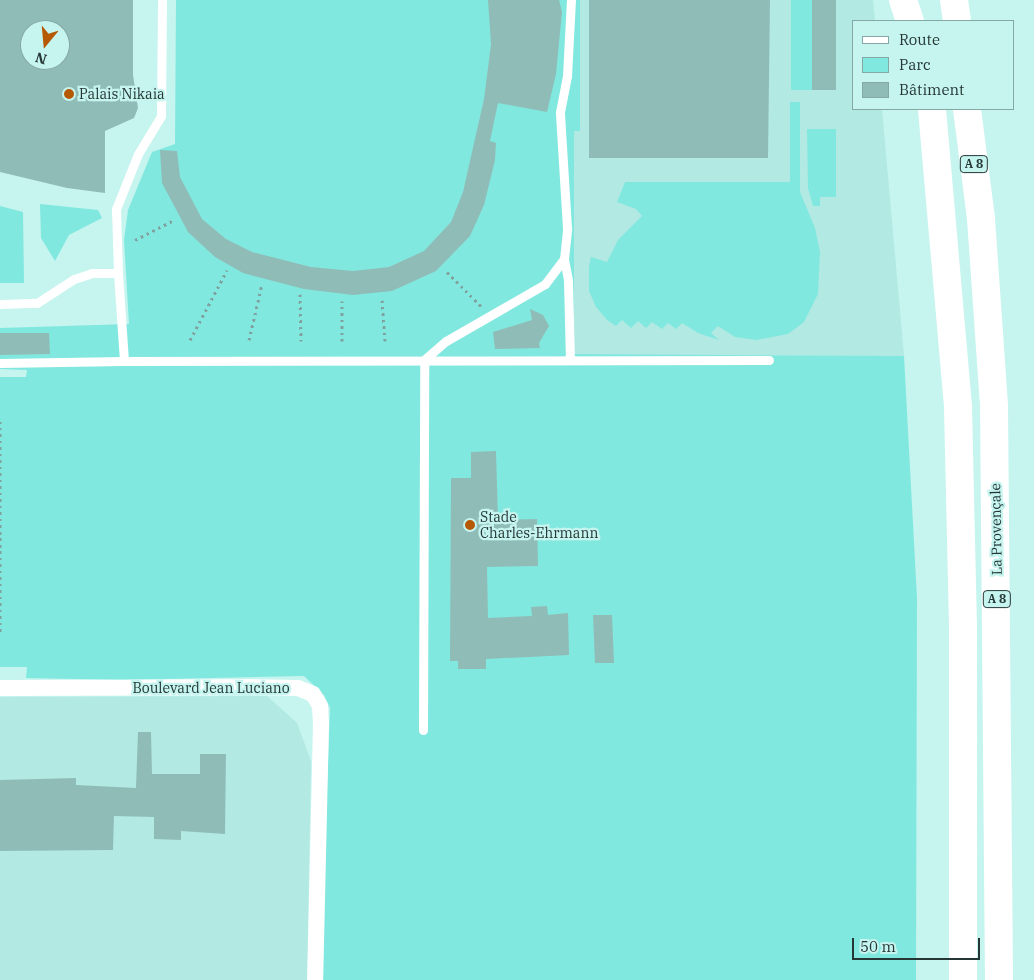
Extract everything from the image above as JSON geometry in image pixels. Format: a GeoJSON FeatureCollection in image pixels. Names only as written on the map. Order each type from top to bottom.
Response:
{"type":"FeatureCollection","features":[{"type":"Feature","properties":{"kind":"highway"},"geometry":{"type":"LineString","coordinates":[[903,0],[910,20]]}},
{"type":"Feature","properties":{"kind":"highway"},"geometry":{"type":"LineString","coordinates":[[917,0],[920,20]]}},
{"type":"Feature","properties":{"kind":"highway"},"geometry":{"type":"LineString","coordinates":[[954,0],[957,20]]}},
{"type":"Feature","properties":{"kind":"highway","name":"A 8"},"geometry":{"type":"LineString","coordinates":[[932,110],[953,328],[959,426],[963,624],[964,980]]}},
{"type":"Feature","properties":{"kind":"highway","name":"La Provençale"},"geometry":{"type":"LineString","coordinates":[[968,110],[981,219],[994,406],[999,980]]}},
{"type":"Feature","properties":{"kind":"street","name":"Boulevard Jean Luciano"},"geometry":{"type":"LineString","coordinates":[[0,688],[298,688],[313,694],[320,706],[321,723],[315,980]]}},
{"type":"Feature","properties":{"kind":"lane"},"geometry":{"type":"LineString","coordinates":[[124,361],[116,209],[138,154],[161,116],[162,0]]}},
{"type":"Feature","properties":{"kind":"lane"},"geometry":{"type":"LineString","coordinates":[[570,360],[568,280],[564,259],[567,228],[560,112],[567,76],[571,0]]}},
{"type":"Feature","properties":{"kind":"lane"},"geometry":{"type":"LineString","coordinates":[[423,730],[424,360],[446,341],[545,284],[564,259]]}},
{"type":"Feature","properties":{"kind":"lane"},"geometry":{"type":"LineString","coordinates":[[0,304],[37,303],[74,279],[92,273],[118,273]]}},
{"type":"Feature","properties":{"kind":"lane"},"geometry":{"type":"LineString","coordinates":[[0,362],[770,360]]}},
{"type":"Feature","properties":{"kind":"path"},"geometry":{"type":"LineString","coordinates":[[135,240],[172,221]]}},
{"type":"Feature","properties":{"kind":"path"},"geometry":{"type":"LineString","coordinates":[[190,340],[227,270]]}},
{"type":"Feature","properties":{"kind":"path"},"geometry":{"type":"LineString","coordinates":[[447,272],[491,316]]}},
{"type":"Feature","properties":{"kind":"path"},"geometry":{"type":"LineString","coordinates":[[249,340],[262,284]]}},
{"type":"Feature","properties":{"kind":"path"},"geometry":{"type":"LineString","coordinates":[[300,294],[301,341]]}},
{"type":"Feature","properties":{"kind":"path"},"geometry":{"type":"LineString","coordinates":[[382,300],[385,341]]}},
{"type":"Feature","properties":{"kind":"path"},"geometry":{"type":"LineString","coordinates":[[342,301],[342,341]]}},
{"type":"Feature","properties":{"kind":"path"},"geometry":{"type":"LineString","coordinates":[[0,420],[0,635]]}},
{"type":"Feature","properties":{"kind":"shaded area"},"geometry":{"type":"Polygon","coordinates":[[[580,0],[873,0],[875,20],[852,20],[852,110],[882,110],[904,356],[574,355],[574,131],[580,131],[580,0]]]}},
{"type":"Feature","properties":{"kind":"shaded area"},"geometry":{"type":"Polygon","coordinates":[[[267,696],[297,723],[311,761],[307,980],[0,980],[0,697],[267,696]]]}},
{"type":"Feature","properties":{"kind":"green space","name":"Stade Charles-Ehrmann"},"geometry":{"type":"Polygon","coordinates":[[[176,0],[580,0],[580,131],[574,131],[574,354],[904,356],[917,598],[916,980],[320,980],[330,708],[324,695],[304,676],[123,680],[26,678],[27,667],[0,667],[0,377],[26,377],[27,370],[0,369],[0,328],[129,324],[124,240],[128,210],[152,152],[175,144],[176,0]]]}},
{"type":"Feature","properties":{"kind":"green space"},"geometry":{"type":"Polygon","coordinates":[[[791,0],[812,0],[812,90],[791,90],[791,0]]]}},
{"type":"Feature","properties":{"kind":"green space"},"geometry":{"type":"Polygon","coordinates":[[[790,102],[800,102],[800,192],[815,228],[820,252],[818,294],[804,322],[788,334],[756,340],[735,337],[718,326],[711,333],[719,340],[698,333],[682,323],[676,329],[668,323],[662,329],[652,322],[646,328],[638,321],[631,328],[622,320],[616,326],[607,320],[596,307],[589,291],[589,267],[591,257],[607,262],[618,240],[642,216],[636,209],[617,202],[625,182],[790,182],[790,102]]]}},
{"type":"Feature","properties":{"kind":"green space"},"geometry":{"type":"Polygon","coordinates":[[[807,129],[836,129],[836,197],[820,197],[820,206],[813,206],[808,188],[807,129]]]}},
{"type":"Feature","properties":{"kind":"green space"},"geometry":{"type":"Polygon","coordinates":[[[40,204],[98,210],[102,218],[69,235],[55,261],[41,238],[40,204]]]}},
{"type":"Feature","properties":{"kind":"green space"},"geometry":{"type":"Polygon","coordinates":[[[0,206],[23,212],[24,283],[0,283],[0,206]]]}},
{"type":"Feature","properties":{"kind":"building","name":"Palais Nikaia"},"geometry":{"type":"Polygon","coordinates":[[[0,0],[133,0],[133,75],[138,108],[134,118],[105,131],[105,193],[67,188],[0,172],[0,0]]]}},
{"type":"Feature","properties":{"kind":"building"},"geometry":{"type":"Polygon","coordinates":[[[488,0],[559,0],[562,12],[556,74],[547,112],[498,103],[490,141],[496,143],[495,160],[484,205],[470,236],[436,271],[392,291],[353,295],[304,289],[243,273],[215,257],[188,232],[162,183],[160,150],[177,151],[180,177],[202,219],[226,239],[252,252],[311,267],[353,271],[389,267],[424,251],[451,222],[463,192],[484,99],[491,44],[488,0]]]}},
{"type":"Feature","properties":{"kind":"building"},"geometry":{"type":"Polygon","coordinates":[[[589,0],[770,0],[768,158],[589,158],[589,0]]]}},
{"type":"Feature","properties":{"kind":"building"},"geometry":{"type":"Polygon","coordinates":[[[812,0],[836,0],[836,90],[812,90],[812,0]]]}},
{"type":"Feature","properties":{"kind":"building"},"geometry":{"type":"Polygon","coordinates":[[[530,309],[543,315],[549,326],[539,343],[540,348],[495,349],[493,332],[532,320],[530,309]]]}},
{"type":"Feature","properties":{"kind":"building"},"geometry":{"type":"Polygon","coordinates":[[[0,333],[49,333],[50,354],[0,355],[0,333]]]}},
{"type":"Feature","properties":{"kind":"building"},"geometry":{"type":"Polygon","coordinates":[[[496,451],[498,520],[537,519],[538,566],[487,567],[488,618],[532,616],[531,607],[547,606],[548,615],[568,613],[569,655],[486,659],[486,669],[458,669],[458,661],[450,661],[451,478],[471,478],[471,452],[496,451]]]}},
{"type":"Feature","properties":{"kind":"building"},"geometry":{"type":"Polygon","coordinates":[[[593,615],[612,615],[614,663],[595,663],[593,615]]]}},
{"type":"Feature","properties":{"kind":"building"},"geometry":{"type":"Polygon","coordinates":[[[138,732],[151,732],[152,774],[200,774],[200,754],[226,754],[225,834],[181,831],[181,840],[154,839],[154,817],[114,816],[113,850],[0,851],[0,780],[76,778],[76,785],[136,788],[138,732]]]}},
{"type":"Feature","properties":{"kind":"place","name":"Palais Nikaia"},"geometry":{"type":"Point","coordinates":[69,94]}},
{"type":"Feature","properties":{"kind":"place","name":"Stade Charles-Ehrmann"},"geometry":{"type":"Point","coordinates":[470,525]}}]}
